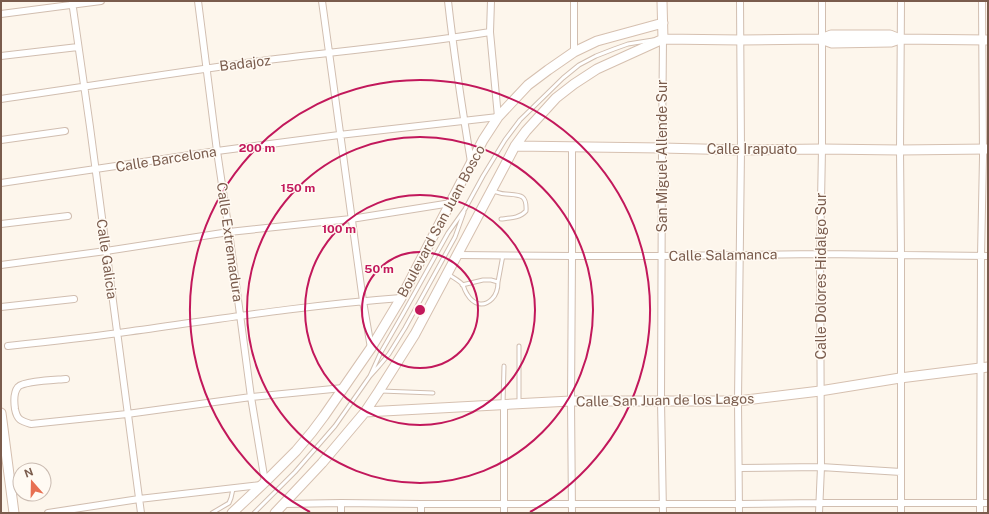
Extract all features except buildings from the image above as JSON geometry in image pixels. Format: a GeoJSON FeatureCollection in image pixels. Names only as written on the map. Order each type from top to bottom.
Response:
{"type":"FeatureCollection","features":[{"type":"Feature","properties":{"kind":"street"},"geometry":{"type":"LineString","coordinates":[[1,14],[72,3],[101,1]]}},
{"type":"Feature","properties":{"kind":"street","name":"Calle Extremadura"},"geometry":{"type":"LineString","coordinates":[[198,1],[217,151],[264,483]]}},
{"type":"Feature","properties":{"kind":"street"},"geometry":{"type":"LineString","coordinates":[[322,1],[339,135],[371,348]]}},
{"type":"Feature","properties":{"kind":"street"},"geometry":{"type":"LineString","coordinates":[[448,1],[464,120],[472,162]]}},
{"type":"Feature","properties":{"kind":"street"},"geometry":{"type":"LineString","coordinates":[[490,1],[490,32],[498,117]]}},
{"type":"Feature","properties":{"kind":"street"},"geometry":{"type":"LineString","coordinates":[[574,1],[574,52]]}},
{"type":"Feature","properties":{"kind":"street"},"geometry":{"type":"LineString","coordinates":[[662,1],[663,39]]}},
{"type":"Feature","properties":{"kind":"street"},"geometry":{"type":"LineString","coordinates":[[739,513],[738,401],[741,150],[740,1]]}},
{"type":"Feature","properties":{"kind":"street","name":"Calle Dolores Hidalgo Sur"},"geometry":{"type":"LineString","coordinates":[[820,513],[822,1]]}},
{"type":"Feature","properties":{"kind":"street"},"geometry":{"type":"LineString","coordinates":[[901,1],[901,513]]}},
{"type":"Feature","properties":{"kind":"street"},"geometry":{"type":"LineString","coordinates":[[980,513],[984,368],[981,256],[986,149],[985,39],[982,1]]}},
{"type":"Feature","properties":{"kind":"street","name":"Calle Galicia"},"geometry":{"type":"LineString","coordinates":[[72,3],[141,513]]}},
{"type":"Feature","properties":{"kind":"street","name":"Boulevard San Juan Bosco"},"geometry":{"type":"LineString","coordinates":[[232,513],[296,451],[324,416],[371,348],[401,298],[483,140],[498,117],[528,85],[574,52],[597,41],[663,23]]}},
{"type":"Feature","properties":{"kind":"street","name":"Badajoz"},"geometry":{"type":"LineString","coordinates":[[1,99],[207,68],[490,32]]}},
{"type":"Feature","properties":{"kind":"street"},"geometry":{"type":"LineString","coordinates":[[275,513],[322,463],[365,412],[379,391],[415,334],[515,146],[537,117],[556,98],[596,69],[663,39],[822,39],[832,43],[891,42],[900,39],[985,39]]}},
{"type":"Feature","properties":{"kind":"street","name":"San Miguel Allende Sur"},"geometry":{"type":"LineString","coordinates":[[663,39],[661,256],[663,513]]}},
{"type":"Feature","properties":{"kind":"street"},"geometry":{"type":"LineString","coordinates":[[1,56],[78,47]]}},
{"type":"Feature","properties":{"kind":"street","name":"Calle Barcelona"},"geometry":{"type":"LineString","coordinates":[[1,183],[217,151],[339,135],[498,117]]}},
{"type":"Feature","properties":{"kind":"street"},"geometry":{"type":"LineString","coordinates":[[1,140],[65,131]]}},
{"type":"Feature","properties":{"kind":"street","name":"Calle Irapuato"},"geometry":{"type":"LineString","coordinates":[[515,146],[741,150],[986,149]]}},
{"type":"Feature","properties":{"kind":"street"},"geometry":{"type":"LineString","coordinates":[[572,146],[572,513]]}},
{"type":"Feature","properties":{"kind":"street"},"geometry":{"type":"LineString","coordinates":[[1,265],[229,232],[351,219],[451,203]]}},
{"type":"Feature","properties":{"kind":"street"},"geometry":{"type":"LineString","coordinates":[[1,224],[68,216]]}},
{"type":"Feature","properties":{"kind":"street","name":"Calle Salamanca"},"geometry":{"type":"LineString","coordinates":[[458,255],[661,256],[820,254],[988,256]]}},
{"type":"Feature","properties":{"kind":"street"},"geometry":{"type":"LineString","coordinates":[[8,346],[240,316],[363,301],[401,298]]}},
{"type":"Feature","properties":{"kind":"street"},"geometry":{"type":"LineString","coordinates":[[1,307],[74,299]]}},
{"type":"Feature","properties":{"kind":"street","name":"Calle San Juan de los Lagos"},"geometry":{"type":"LineString","coordinates":[[365,412],[571,402],[738,401],[820,391],[900,378],[984,368]]}},
{"type":"Feature","properties":{"kind":"street"},"geometry":{"type":"LineString","coordinates":[[66,379],[27,383],[18,387],[15,391],[14,400],[17,417],[21,421],[31,424],[128,414],[251,397],[344,388]]}},
{"type":"Feature","properties":{"kind":"street"},"geometry":{"type":"LineString","coordinates":[[504,405],[504,513]]}},
{"type":"Feature","properties":{"kind":"street"},"geometry":{"type":"LineString","coordinates":[[1,412],[2,433],[14,513]]}},
{"type":"Feature","properties":{"kind":"street"},"geometry":{"type":"LineString","coordinates":[[738,468],[821,467],[901,472]]}},
{"type":"Feature","properties":{"kind":"street"},"geometry":{"type":"LineString","coordinates":[[48,513],[139,499],[264,483]]}},
{"type":"Feature","properties":{"kind":"street"},"geometry":{"type":"LineString","coordinates":[[340,503],[341,513]]}},
{"type":"Feature","properties":{"kind":"street"},"geometry":{"type":"LineString","coordinates":[[284,504],[988,503]]}},
{"type":"Feature","properties":{"kind":"street"},"geometry":{"type":"LineString","coordinates":[[421,504],[421,513]]}},
{"type":"Feature","properties":{"kind":"lane"},"geometry":{"type":"LineString","coordinates":[[370,376],[380,354],[446,237],[465,209],[483,176],[520,120],[563,78],[580,65],[596,56],[614,49],[647,40],[663,39]]}},
{"type":"Feature","properties":{"kind":"lane"},"geometry":{"type":"LineString","coordinates":[[491,191],[504,194],[521,195],[526,202],[526,211],[524,213],[514,217],[501,219]]}},
{"type":"Feature","properties":{"kind":"lane"},"geometry":{"type":"LineString","coordinates":[[254,513],[295,472],[335,426],[370,376],[389,354],[406,328],[455,237],[465,209]]}},
{"type":"Feature","properties":{"kind":"lane"},"geometry":{"type":"LineString","coordinates":[[447,274],[462,285],[471,300],[475,303],[483,304],[489,302],[494,296],[498,287],[504,255]]}},
{"type":"Feature","properties":{"kind":"lane"},"geometry":{"type":"LineString","coordinates":[[462,285],[483,280],[498,282]]}},
{"type":"Feature","properties":{"kind":"lane"},"geometry":{"type":"LineString","coordinates":[[519,346],[519,404]]}},
{"type":"Feature","properties":{"kind":"lane"},"geometry":{"type":"LineString","coordinates":[[504,366],[504,405]]}},
{"type":"Feature","properties":{"kind":"lane"},"geometry":{"type":"LineString","coordinates":[[379,391],[433,394]]}},
{"type":"Feature","properties":{"kind":"lane"},"geometry":{"type":"LineString","coordinates":[[212,513],[229,503],[233,488]]}}]}
